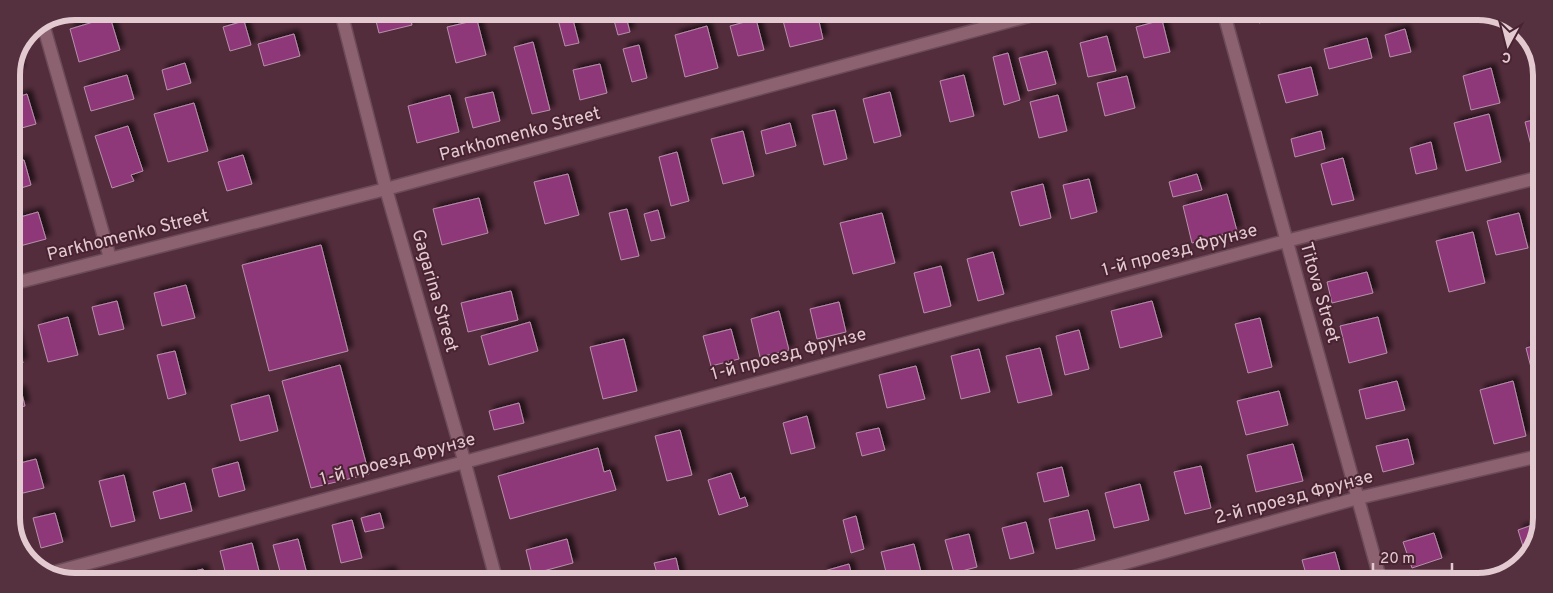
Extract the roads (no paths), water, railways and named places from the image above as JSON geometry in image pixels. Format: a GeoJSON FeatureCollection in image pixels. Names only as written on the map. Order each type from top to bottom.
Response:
{"type":"FeatureCollection","features":[{"type":"Feature","properties":{"kind":"street","name":"Gagarina Street"},"geometry":{"type":"LineString","coordinates":[[343,20],[386,189],[494,573]]}},
{"type":"Feature","properties":{"kind":"street","name":"Parkhomenko Street"},"geometry":{"type":"LineString","coordinates":[[20,282],[386,189],[1014,20]]}},
{"type":"Feature","properties":{"kind":"street","name":"Titova Street"},"geometry":{"type":"LineString","coordinates":[[1226,20],[1379,573]]}},
{"type":"Feature","properties":{"kind":"street"},"geometry":{"type":"LineString","coordinates":[[45,29],[110,258]]}},
{"type":"Feature","properties":{"kind":"street","name":"1-й проезд Фрунзе"},"geometry":{"type":"LineString","coordinates":[[60,571],[464,460],[1286,241],[1533,179]]}},
{"type":"Feature","properties":{"kind":"street","name":"2-й проезд Фрунзе"},"geometry":{"type":"LineString","coordinates":[[1089,573],[1358,498],[1533,457]]}}]}
